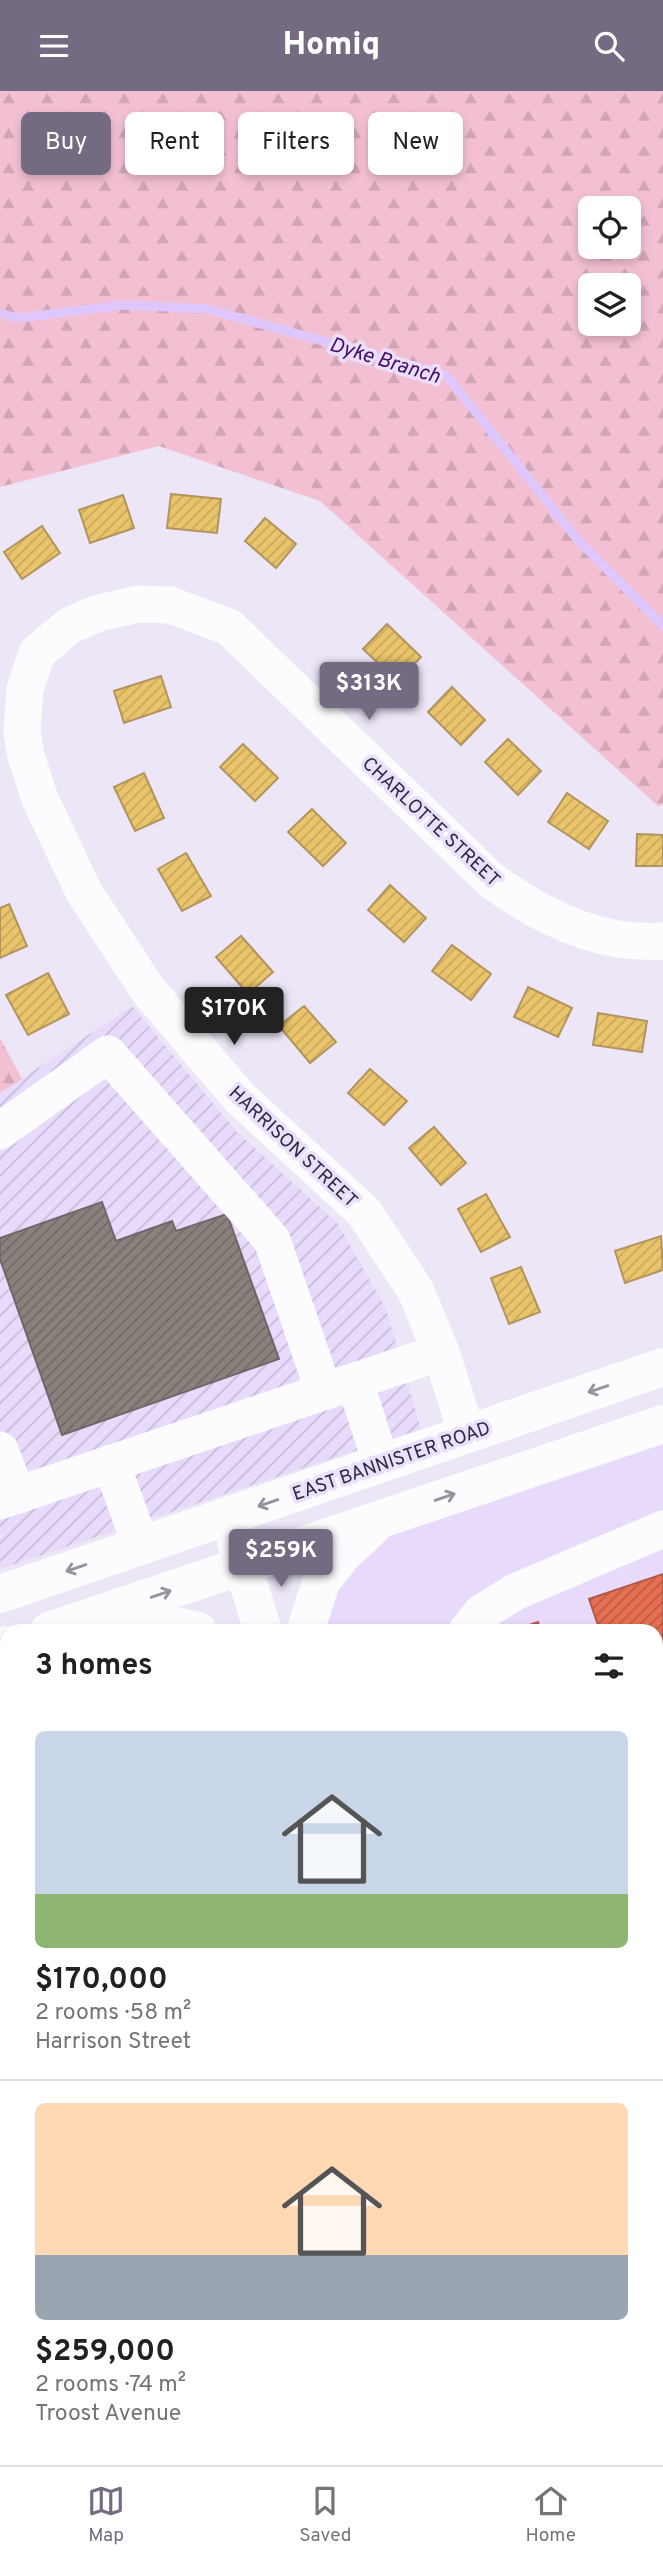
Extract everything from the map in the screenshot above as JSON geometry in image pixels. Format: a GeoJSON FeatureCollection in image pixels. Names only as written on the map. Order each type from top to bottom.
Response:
{"type":"FeatureCollection","features":[{"type":"Feature","properties":{"kind":"main road","name":"EAST BANNISTER ROAD"},"geometry":{"type":"LineString","coordinates":[[0,1594],[663,1367]]}},
{"type":"Feature","properties":{"kind":"main road"},"geometry":{"type":"LineString","coordinates":[[71,1624],[663,1424]]}},
{"type":"Feature","properties":{"kind":"main road"},"geometry":{"type":"LineString","coordinates":[[228,1517],[261,1624]]}},
{"type":"Feature","properties":{"kind":"main road"},"geometry":{"type":"LineString","coordinates":[[309,1624],[321,1582],[343,1554],[380,1519]]}},
{"type":"Feature","properties":{"kind":"main road"},"geometry":{"type":"LineString","coordinates":[[138,1624],[172,1624]]}},
{"type":"Feature","properties":{"kind":"street","name":"CHARLOTTE STREET"},"geometry":{"type":"LineString","coordinates":[[79,622],[97,613],[149,604],[170,605],[229,627],[491,880],[522,903],[569,926],[619,939],[663,941]]}},
{"type":"Feature","properties":{"kind":"street","name":"HARRISON STREET"},"geometry":{"type":"LineString","coordinates":[[79,622],[69,626],[37,653],[25,689],[22,733],[26,756],[40,799],[84,892],[148,990],[240,1098],[364,1212],[416,1291],[441,1352],[467,1434]]}},
{"type":"Feature","properties":{"kind":"street"},"geometry":{"type":"LineString","coordinates":[[0,1131],[108,1054],[272,1240],[339,1387],[381,1463]]}},
{"type":"Feature","properties":{"kind":"street"},"geometry":{"type":"LineString","coordinates":[[0,1450],[8,1498],[441,1352]]}},
{"type":"Feature","properties":{"kind":"street"},"geometry":{"type":"LineString","coordinates":[[111,1463],[141,1546]]}},
{"type":"Feature","properties":{"kind":"street"},"geometry":{"type":"LineString","coordinates":[[472,1624],[481,1613],[515,1592],[663,1529]]}},
{"type":"Feature","properties":{"kind":"shaded area"},"geometry":{"type":"Polygon","coordinates":[[[132,1006],[236,1131],[338,1224],[386,1309],[421,1429],[0,1569],[0,1093],[132,1006]]]}},
{"type":"Feature","properties":{"kind":"shaded area"},"geometry":{"type":"Polygon","coordinates":[[[663,1439],[663,1624],[326,1624],[327,1604],[351,1564],[385,1535],[663,1439]]]}},
{"type":"Feature","properties":{"kind":"green space"},"geometry":{"type":"Polygon","coordinates":[[[0,91],[663,91],[663,805],[658,806],[320,501],[159,446],[0,487],[0,91]]]}},
{"type":"Feature","properties":{"kind":"green space"},"geometry":{"type":"Polygon","coordinates":[[[0,1038],[22,1079],[0,1093],[0,1038]]]}},
{"type":"Feature","properties":{"kind":"building: Homes"},"geometry":{"type":"Polygon","coordinates":[[[171,494],[221,499],[217,533],[167,528],[171,494]]]}},
{"type":"Feature","properties":{"kind":"building: Homes"},"geometry":{"type":"Polygon","coordinates":[[[123,495],[134,528],[90,543],[79,510],[123,495]]]}},
{"type":"Feature","properties":{"kind":"building: Homes"},"geometry":{"type":"Polygon","coordinates":[[[265,518],[296,544],[276,568],[245,541],[265,518]]]}},
{"type":"Feature","properties":{"kind":"building: Homes"},"geometry":{"type":"Polygon","coordinates":[[[42,526],[60,553],[22,579],[4,552],[42,526]]]}},
{"type":"Feature","properties":{"kind":"building: Homes"},"geometry":{"type":"Polygon","coordinates":[[[387,624],[421,657],[397,681],[363,649],[387,624]]]}},
{"type":"Feature","properties":{"kind":"building: Homes"},"geometry":{"type":"Polygon","coordinates":[[[161,676],[171,707],[124,723],[114,691],[161,676]]]}},
{"type":"Feature","properties":{"kind":"building: Homes"},"geometry":{"type":"Polygon","coordinates":[[[452,687],[485,720],[461,745],[428,712],[452,687]]]}},
{"type":"Feature","properties":{"kind":"building: Homes"},"geometry":{"type":"Polygon","coordinates":[[[508,739],[541,771],[518,795],[485,762],[508,739]]]}},
{"type":"Feature","properties":{"kind":"building: Homes"},"geometry":{"type":"Polygon","coordinates":[[[243,744],[278,778],[255,801],[220,767],[243,744]]]}},
{"type":"Feature","properties":{"kind":"building: Homes"},"geometry":{"type":"Polygon","coordinates":[[[144,773],[164,818],[135,831],[114,787],[144,773]]]}},
{"type":"Feature","properties":{"kind":"building: Homes"},"geometry":{"type":"Polygon","coordinates":[[[567,793],[608,821],[589,849],[548,822],[567,793]]]}},
{"type":"Feature","properties":{"kind":"building: Homes"},"geometry":{"type":"Polygon","coordinates":[[[312,809],[346,843],[323,866],[288,832],[312,809]]]}},
{"type":"Feature","properties":{"kind":"building: Homes"},"geometry":{"type":"Polygon","coordinates":[[[637,834],[663,835],[663,866],[636,866],[637,834]]]}},
{"type":"Feature","properties":{"kind":"building: Homes"},"geometry":{"type":"Polygon","coordinates":[[[186,853],[211,896],[182,911],[158,869],[186,853]]]}},
{"type":"Feature","properties":{"kind":"building: Homes"},"geometry":{"type":"Polygon","coordinates":[[[390,885],[426,918],[404,942],[368,910],[390,885]]]}},
{"type":"Feature","properties":{"kind":"building: Homes"},"geometry":{"type":"Polygon","coordinates":[[[9,904],[27,946],[0,958],[0,908],[9,904]]]}},
{"type":"Feature","properties":{"kind":"building: Homes"},"geometry":{"type":"Polygon","coordinates":[[[241,936],[273,972],[248,994],[216,957],[241,936]]]}},
{"type":"Feature","properties":{"kind":"building: Homes"},"geometry":{"type":"Polygon","coordinates":[[[452,945],[491,974],[471,1000],[432,971],[452,945]]]}},
{"type":"Feature","properties":{"kind":"building: Homes"},"geometry":{"type":"Polygon","coordinates":[[[48,973],[69,1014],[28,1035],[6,995],[48,973]]]}},
{"type":"Feature","properties":{"kind":"building: Homes"},"geometry":{"type":"Polygon","coordinates":[[[528,987],[572,1008],[558,1037],[514,1017],[528,987]]]}},
{"type":"Feature","properties":{"kind":"building: Homes"},"geometry":{"type":"Polygon","coordinates":[[[304,1006],[336,1042],[310,1063],[279,1026],[304,1006]]]}},
{"type":"Feature","properties":{"kind":"building: Homes"},"geometry":{"type":"Polygon","coordinates":[[[598,1013],[647,1021],[642,1052],[593,1045],[598,1013]]]}},
{"type":"Feature","properties":{"kind":"building: Homes"},"geometry":{"type":"Polygon","coordinates":[[[370,1069],[407,1101],[384,1125],[348,1093],[370,1069]]]}},
{"type":"Feature","properties":{"kind":"building: Homes"},"geometry":{"type":"Polygon","coordinates":[[[434,1127],[466,1163],[441,1185],[409,1148],[434,1127]]]}},
{"type":"Feature","properties":{"kind":"building: Homes"},"geometry":{"type":"Polygon","coordinates":[[[486,1194],[510,1237],[481,1252],[458,1209],[486,1194]]]}},
{"type":"Feature","properties":{"kind":"building: Homes"},"geometry":{"type":"Polygon","coordinates":[[[661,1236],[663,1270],[625,1283],[615,1251],[661,1236]]]}},
{"type":"Feature","properties":{"kind":"building: Homes"},"geometry":{"type":"Polygon","coordinates":[[[521,1267],[540,1312],[509,1324],[491,1278],[521,1267]]]}},
{"type":"Feature","properties":{"kind":"building: Shops"},"geometry":{"type":"Polygon","coordinates":[[[663,1574],[663,1624],[598,1624],[589,1599],[663,1574]]]}},
{"type":"Feature","properties":{"kind":"building: Industry"},"geometry":{"type":"Polygon","coordinates":[[[102,1202],[116,1241],[172,1221],[176,1231],[227,1214],[279,1359],[62,1435],[0,1259],[0,1238],[102,1202]]]}},
{"type":"Feature","properties":{"kind":"waterway","name":"Dyke Branch"},"geometry":{"type":"LineString","coordinates":[[0,313],[17,318],[124,305],[207,309],[446,375],[578,540],[663,626]]}}]}
